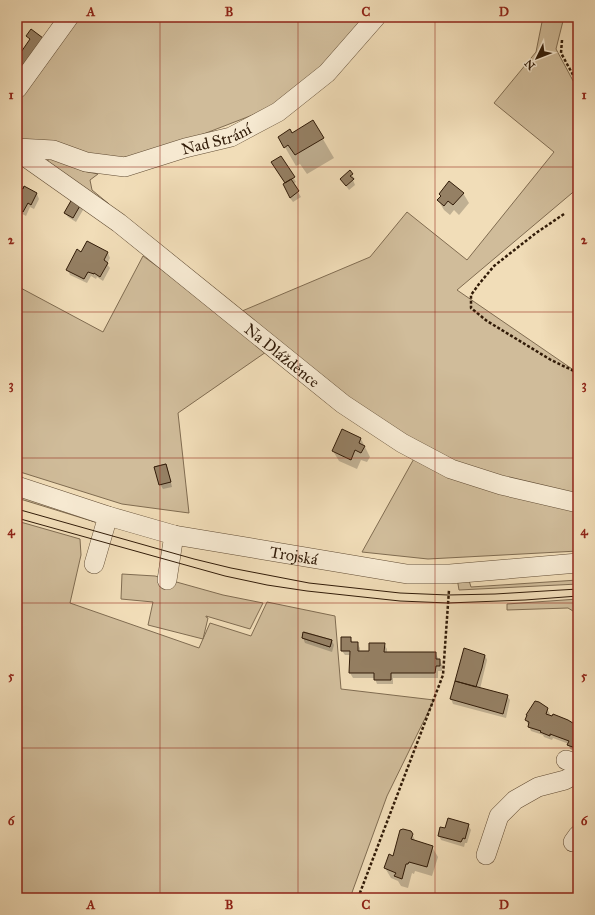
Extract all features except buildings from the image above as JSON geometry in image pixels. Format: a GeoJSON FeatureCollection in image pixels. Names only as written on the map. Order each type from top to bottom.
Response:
{"type":"FeatureCollection","features":[{"type":"Feature","properties":{"kind":"street"},"geometry":{"type":"LineString","coordinates":[[17,89],[69,17]]}},
{"type":"Feature","properties":{"kind":"street","name":"Nad Strání"},"geometry":{"type":"LineString","coordinates":[[17,150],[53,150],[86,162],[125,167],[185,148],[231,137],[278,112],[327,73],[376,17]]}},
{"type":"Feature","properties":{"kind":"street","name":"Na Dlážděnce"},"geometry":{"type":"LineString","coordinates":[[17,150],[120,223],[343,404],[402,443],[451,469],[501,485],[578,503]]}},
{"type":"Feature","properties":{"kind":"street","name":"Trojská"},"geometry":{"type":"LineString","coordinates":[[17,486],[108,516],[174,535],[407,574],[450,574],[578,563]]}},
{"type":"Feature","properties":{"kind":"street"},"geometry":{"type":"LineString","coordinates":[[94,564],[108,516]]}},
{"type":"Feature","properties":{"kind":"street"},"geometry":{"type":"LineString","coordinates":[[167,580],[174,535]]}},
{"type":"Feature","properties":{"kind":"street"},"geometry":{"type":"LineString","coordinates":[[486,856],[499,816],[515,800],[538,787],[565,780],[574,766]]}},
{"type":"Feature","properties":{"kind":"path"},"geometry":{"type":"LineString","coordinates":[[562,40],[561,53],[578,84]]}},
{"type":"Feature","properties":{"kind":"path"},"geometry":{"type":"LineString","coordinates":[[564,214],[536,233],[494,266],[471,296],[471,308],[486,321],[551,360],[578,373]]}},
{"type":"Feature","properties":{"kind":"path"},"geometry":{"type":"LineString","coordinates":[[358,898],[443,675],[450,574]]}},
{"type":"Feature","properties":{"kind":"shaded area"},"geometry":{"type":"Polygon","coordinates":[[[79,17],[371,17],[316,76],[263,111],[188,140],[123,161],[40,148],[17,136],[17,101],[79,17]]]}},
{"type":"Feature","properties":{"kind":"shaded area"},"geometry":{"type":"Polygon","coordinates":[[[543,17],[564,17],[556,49],[578,90],[578,188],[457,290],[578,373],[578,498],[458,464],[404,437],[235,314],[370,257],[407,212],[467,260],[554,152],[494,103],[536,52],[543,17]]]}},
{"type":"Feature","properties":{"kind":"shaded area"},"geometry":{"type":"Polygon","coordinates":[[[51,157],[74,165],[83,171],[98,174],[90,180],[92,190],[109,204],[48,165],[48,159],[51,157]]]}},
{"type":"Feature","properties":{"kind":"shaded area"},"geometry":{"type":"Polygon","coordinates":[[[143,256],[180,283],[266,352],[178,413],[189,513],[122,504],[17,471],[17,286],[103,332],[143,256]],[[166,464],[154,467],[170,482],[166,464]]]}},
{"type":"Feature","properties":{"kind":"shaded area"},"geometry":{"type":"Polygon","coordinates":[[[416,455],[578,506],[578,551],[428,559],[362,552],[416,455]]]}},
{"type":"Feature","properties":{"kind":"shaded area"},"geometry":{"type":"Polygon","coordinates":[[[17,495],[95,522],[17,498],[17,495]]]}},
{"type":"Feature","properties":{"kind":"shaded area"},"geometry":{"type":"Polygon","coordinates":[[[17,521],[80,539],[81,555],[70,603],[199,648],[210,623],[251,636],[267,602],[335,616],[341,689],[434,700],[387,796],[350,898],[17,898],[17,521]],[[304,632],[302,638],[330,647],[332,640],[304,632]]]}},
{"type":"Feature","properties":{"kind":"shaded area"},"geometry":{"type":"Polygon","coordinates":[[[122,574],[155,576],[223,595],[263,603],[250,629],[206,616],[208,618],[203,639],[148,625],[153,602],[121,599],[122,574]]]}},
{"type":"Feature","properties":{"kind":"shaded area"},"geometry":{"type":"Polygon","coordinates":[[[468,577],[471,587],[578,580],[578,584],[459,590],[457,578],[468,577]]]}},
{"type":"Feature","properties":{"kind":"shaded area"},"geometry":{"type":"Polygon","coordinates":[[[578,599],[578,614],[568,608],[507,610],[507,604],[578,599]]]}},
{"type":"Feature","properties":{"kind":"tram line"},"geometry":{"type":"LineString","coordinates":[[17,509],[194,559],[231,568],[309,583],[400,593],[448,595],[578,589]]}},
{"type":"Feature","properties":{"kind":"tram line"},"geometry":{"type":"LineString","coordinates":[[17,518],[225,576],[267,585],[307,591],[400,601],[448,603],[578,596]]}}]}
